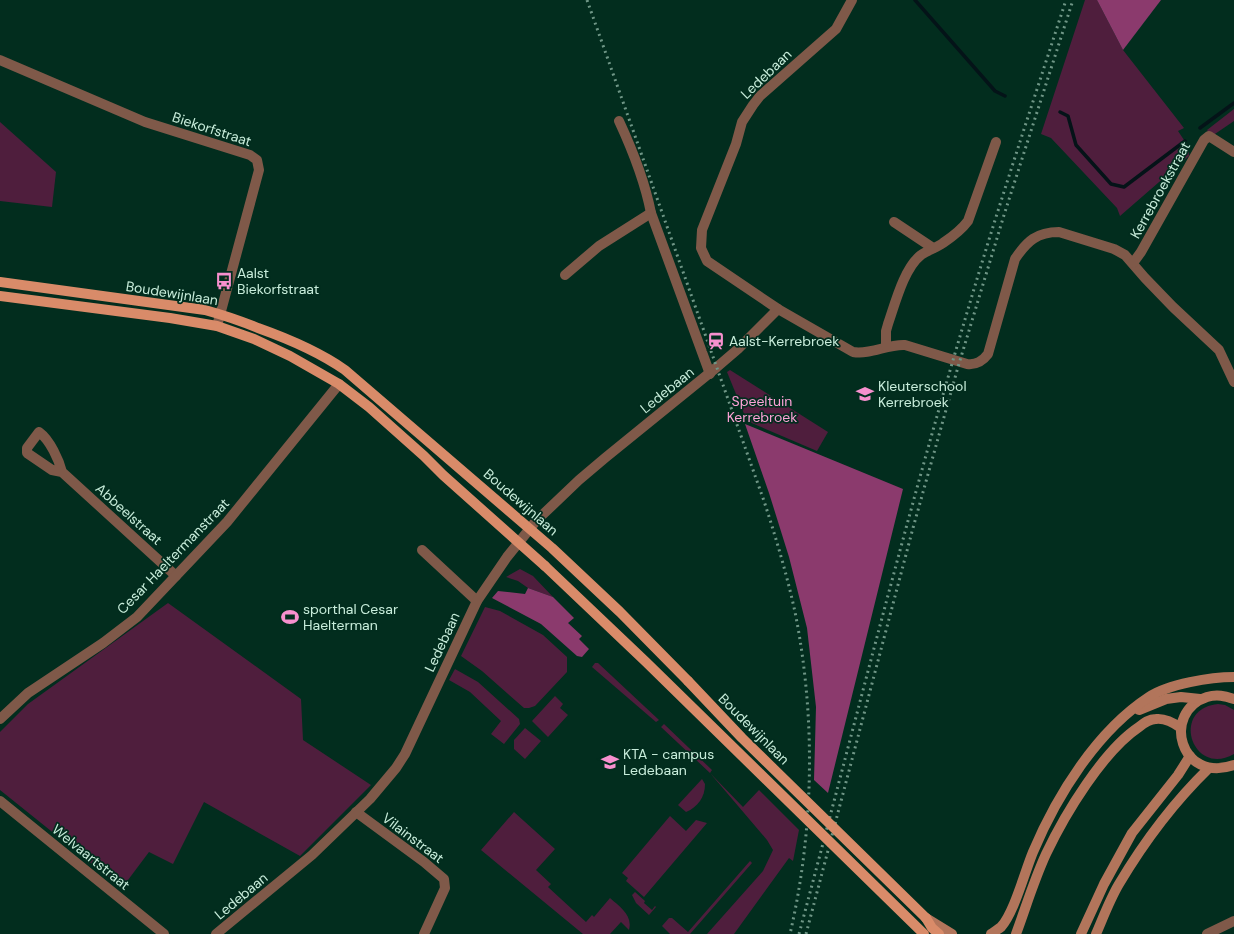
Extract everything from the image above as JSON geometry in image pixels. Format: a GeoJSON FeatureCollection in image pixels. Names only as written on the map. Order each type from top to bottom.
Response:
{"type":"FeatureCollection","features":[{"type":"Feature","properties":{"kind":"main road","name":"Boudewijnlaan"},"geometry":{"type":"LineString","coordinates":[[0,282],[198,309],[220,314],[294,341],[334,362],[558,553],[620,612],[742,738],[926,918],[952,934]]}},
{"type":"Feature","properties":{"kind":"main road","name":"Boudewijnlaan"},"geometry":{"type":"LineString","coordinates":[[0,296],[170,318],[217,326],[254,339],[290,356],[339,384],[424,456],[443,475],[545,566],[646,662],[924,934]]}},
{"type":"Feature","properties":{"kind":"main road"},"geometry":{"type":"LineString","coordinates":[[991,934],[1001,926],[1008,916],[1053,808],[1074,776],[1105,735],[1150,696],[1176,686],[1206,679],[1234,677]]}},
{"type":"Feature","properties":{"kind":"main road"},"geometry":{"type":"LineString","coordinates":[[1130,712],[1166,700],[1181,697],[1200,699],[1213,695],[1226,696],[1234,700]]}},
{"type":"Feature","properties":{"kind":"main road"},"geometry":{"type":"LineString","coordinates":[[1200,699],[1187,711],[1183,719],[1181,738],[1184,747],[1190,756],[1199,764],[1209,768],[1223,768],[1234,765]]}},
{"type":"Feature","properties":{"kind":"main road"},"geometry":{"type":"LineString","coordinates":[[1016,934],[1033,884],[1046,854],[1071,808],[1103,762],[1134,730],[1149,720],[1162,719],[1181,728]]}},
{"type":"Feature","properties":{"kind":"main road"},"geometry":{"type":"LineString","coordinates":[[1081,934],[1104,884],[1132,833],[1178,775],[1190,756]]}},
{"type":"Feature","properties":{"kind":"main road"},"geometry":{"type":"LineString","coordinates":[[1096,934],[1118,885],[1148,840],[1167,814],[1209,768]]}},
{"type":"Feature","properties":{"kind":"main road","name":"Boudewijnlaan"},"geometry":{"type":"LineString","coordinates":[[926,918],[932,928],[939,934]]}},
{"type":"Feature","properties":{"kind":"street","name":"Ledebaan"},"geometry":{"type":"LineString","coordinates":[[216,934],[312,855],[356,812],[396,768],[405,754],[477,601],[507,558],[538,519],[579,480],[710,374],[738,349],[778,309],[707,261],[701,248],[702,230],[736,144],[739,130],[746,114],[760,96],[836,29],[852,0]]}},
{"type":"Feature","properties":{"kind":"street","name":"Biekorfstraat"},"geometry":{"type":"LineString","coordinates":[[0,60],[145,122],[250,155],[257,160],[259,170],[217,326]]}},
{"type":"Feature","properties":{"kind":"street","name":"Ledebaan"},"geometry":{"type":"LineString","coordinates":[[619,121],[628,142],[646,193],[651,213],[710,374]]}},
{"type":"Feature","properties":{"kind":"street","name":"Kerrebroekstraat"},"geometry":{"type":"LineString","coordinates":[[1133,263],[1145,245],[1204,140],[1209,136],[1234,152]]}},
{"type":"Feature","properties":{"kind":"street"},"geometry":{"type":"LineString","coordinates":[[886,346],[886,331],[888,324],[907,274],[916,260],[965,226],[996,142]]}},
{"type":"Feature","properties":{"kind":"street"},"geometry":{"type":"LineString","coordinates":[[565,275],[600,246],[651,213]]}},
{"type":"Feature","properties":{"kind":"street"},"geometry":{"type":"LineString","coordinates":[[894,222],[933,248]]}},
{"type":"Feature","properties":{"kind":"street","name":"Kerrebroekstraat"},"geometry":{"type":"LineString","coordinates":[[778,309],[853,352],[863,353],[896,344],[905,345],[966,364],[979,363],[988,354],[1015,259],[1023,247],[1040,234],[1059,232],[1114,249],[1125,255],[1145,278],[1220,350],[1234,382]]}},
{"type":"Feature","properties":{"kind":"street","name":"Cesar Haeltermanstraat"},"geometry":{"type":"LineString","coordinates":[[0,719],[28,693],[103,643],[137,617],[227,522],[339,384]]}},
{"type":"Feature","properties":{"kind":"street","name":"Abbeelstraat"},"geometry":{"type":"LineString","coordinates":[[62,472],[176,576]]}},
{"type":"Feature","properties":{"kind":"street"},"geometry":{"type":"LineString","coordinates":[[422,550],[477,601]]}},
{"type":"Feature","properties":{"kind":"street","name":"Welvaartstraat"},"geometry":{"type":"LineString","coordinates":[[0,801],[164,934]]}},
{"type":"Feature","properties":{"kind":"street","name":"Vilainstraat"},"geometry":{"type":"LineString","coordinates":[[356,812],[424,862],[444,879],[445,888],[424,934]]}},
{"type":"Feature","properties":{"kind":"street"},"geometry":{"type":"LineString","coordinates":[[1208,934],[1234,921]]}},
{"type":"Feature","properties":{"kind":"green space"},"geometry":{"type":"Polygon","coordinates":[[[1085,0],[1097,0],[1123,50],[1184,128],[1178,131],[1188,146],[1189,156],[1120,216],[1117,208],[1051,138],[1041,134],[1085,0]]]}},
{"type":"Feature","properties":{"kind":"green space"},"geometry":{"type":"Polygon","coordinates":[[[1234,109],[1234,121],[1212,136],[1207,130],[1234,109]]]}},
{"type":"Feature","properties":{"kind":"green space"},"geometry":{"type":"Polygon","coordinates":[[[0,122],[56,172],[52,207],[0,201],[0,122]]]}},
{"type":"Feature","properties":{"kind":"green space","name":"Speeltuin Kerrebroek"},"geometry":{"type":"Polygon","coordinates":[[[730,370],[828,432],[817,451],[747,421],[727,372],[730,370]]]}},
{"type":"Feature","properties":{"kind":"green space"},"geometry":{"type":"Polygon","coordinates":[[[520,569],[533,576],[553,597],[528,588],[518,581],[506,577],[520,569]]]}},
{"type":"Feature","properties":{"kind":"green space"},"geometry":{"type":"Polygon","coordinates":[[[168,603],[301,699],[303,740],[371,785],[300,856],[204,802],[173,864],[149,852],[122,888],[0,790],[0,732],[28,704],[168,603]]]}},
{"type":"Feature","properties":{"kind":"green space"},"geometry":{"type":"Polygon","coordinates":[[[485,607],[500,611],[543,635],[567,657],[567,672],[535,706],[524,708],[482,671],[461,656],[485,607]]]}},
{"type":"Feature","properties":{"kind":"green space"},"geometry":{"type":"Polygon","coordinates":[[[595,663],[598,663],[659,720],[656,722],[592,667],[595,663]]]}},
{"type":"Feature","properties":{"kind":"green space"},"geometry":{"type":"Polygon","coordinates":[[[455,669],[478,682],[519,719],[520,724],[504,744],[491,734],[501,721],[470,692],[449,680],[455,669]]]}},
{"type":"Feature","properties":{"kind":"green space"},"geometry":{"type":"Polygon","coordinates":[[[555,696],[563,704],[560,708],[568,715],[548,737],[532,721],[555,696]]]}},
{"type":"Feature","properties":{"kind":"green space"},"geometry":{"type":"Polygon","coordinates":[[[1218,704],[1225,705],[1234,710],[1234,754],[1220,759],[1207,757],[1198,750],[1192,740],[1191,728],[1194,717],[1203,709],[1218,704]]]}},
{"type":"Feature","properties":{"kind":"green space"},"geometry":{"type":"Polygon","coordinates":[[[664,724],[712,770],[710,773],[661,727],[664,724]]]}},
{"type":"Feature","properties":{"kind":"green space"},"geometry":{"type":"Polygon","coordinates":[[[525,728],[541,741],[525,759],[514,749],[514,740],[525,728]]]}},
{"type":"Feature","properties":{"kind":"green space"},"geometry":{"type":"Polygon","coordinates":[[[710,773],[743,807],[759,790],[799,830],[793,861],[789,858],[734,934],[707,934],[763,871],[773,850],[767,840],[710,773]]]}},
{"type":"Feature","properties":{"kind":"green space"},"geometry":{"type":"Polygon","coordinates":[[[702,779],[705,784],[704,793],[700,801],[686,812],[678,805],[702,779]]]}},
{"type":"Feature","properties":{"kind":"green space"},"geometry":{"type":"Polygon","coordinates":[[[514,812],[555,849],[536,870],[551,884],[548,887],[586,922],[592,915],[594,917],[610,898],[625,912],[629,920],[629,930],[621,922],[610,934],[583,934],[481,850],[514,812]]]}},
{"type":"Feature","properties":{"kind":"green space"},"geometry":{"type":"Polygon","coordinates":[[[670,816],[686,831],[696,820],[707,823],[644,897],[626,881],[628,878],[622,873],[670,816]]]}},
{"type":"Feature","properties":{"kind":"green space"},"geometry":{"type":"Polygon","coordinates":[[[750,861],[752,863],[690,934],[670,934],[662,926],[669,918],[672,918],[688,932],[750,861]]]}},
{"type":"Feature","properties":{"kind":"green space"},"geometry":{"type":"Polygon","coordinates":[[[635,892],[652,910],[655,906],[656,907],[649,915],[636,903],[632,895],[635,892]]]}},
{"type":"Feature","properties":{"kind":"shaded area"},"geometry":{"type":"Polygon","coordinates":[[[1097,0],[1161,0],[1123,50],[1097,0]]]}},
{"type":"Feature","properties":{"kind":"shaded area"},"geometry":{"type":"Polygon","coordinates":[[[745,424],[903,489],[828,793],[814,780],[816,707],[807,628],[789,557],[745,424]]]}},
{"type":"Feature","properties":{"kind":"shaded area"},"geometry":{"type":"Polygon","coordinates":[[[528,588],[553,597],[574,618],[568,623],[582,636],[579,639],[589,649],[582,657],[577,656],[541,624],[492,598],[498,591],[525,594],[528,588]]]}},
{"type":"Feature","properties":{"kind":"waterway"},"geometry":{"type":"LineString","coordinates":[[915,0],[995,91],[1005,96]]}},
{"type":"Feature","properties":{"kind":"waterway"},"geometry":{"type":"LineString","coordinates":[[1200,128],[1234,103]]}},
{"type":"Feature","properties":{"kind":"waterway"},"geometry":{"type":"LineString","coordinates":[[1060,112],[1068,116],[1076,145],[1111,184],[1124,187],[1185,141]]}},
{"type":"Feature","properties":{"kind":"railway"},"geometry":{"type":"LineString","coordinates":[[587,0],[764,501],[781,556],[795,612],[802,652],[806,692],[809,733],[809,773],[808,814],[804,855],[790,934]]}},
{"type":"Feature","properties":{"kind":"railway"},"geometry":{"type":"LineString","coordinates":[[799,934],[901,547],[966,316],[1066,0]]}},
{"type":"Feature","properties":{"kind":"railway"},"geometry":{"type":"LineString","coordinates":[[806,934],[913,528],[958,367],[1004,215],[1073,0]]}},
{"type":"Feature","properties":{"kind":"place","name":"Aalst Biekorfstraat"},"geometry":{"type":"Point","coordinates":[224,281]}},
{"type":"Feature","properties":{"kind":"place","name":"Aalst-Kerrebroek"},"geometry":{"type":"Point","coordinates":[716,341]}},
{"type":"Feature","properties":{"kind":"place","name":"Kleuterschool Kerrebroek"},"geometry":{"type":"Point","coordinates":[865,394]}},
{"type":"Feature","properties":{"kind":"place","name":"sporthal Cesar Haelterman"},"geometry":{"type":"Point","coordinates":[290,617]}},
{"type":"Feature","properties":{"kind":"place","name":"KTA - campus Ledebaan"},"geometry":{"type":"Point","coordinates":[610,762]}}]}
